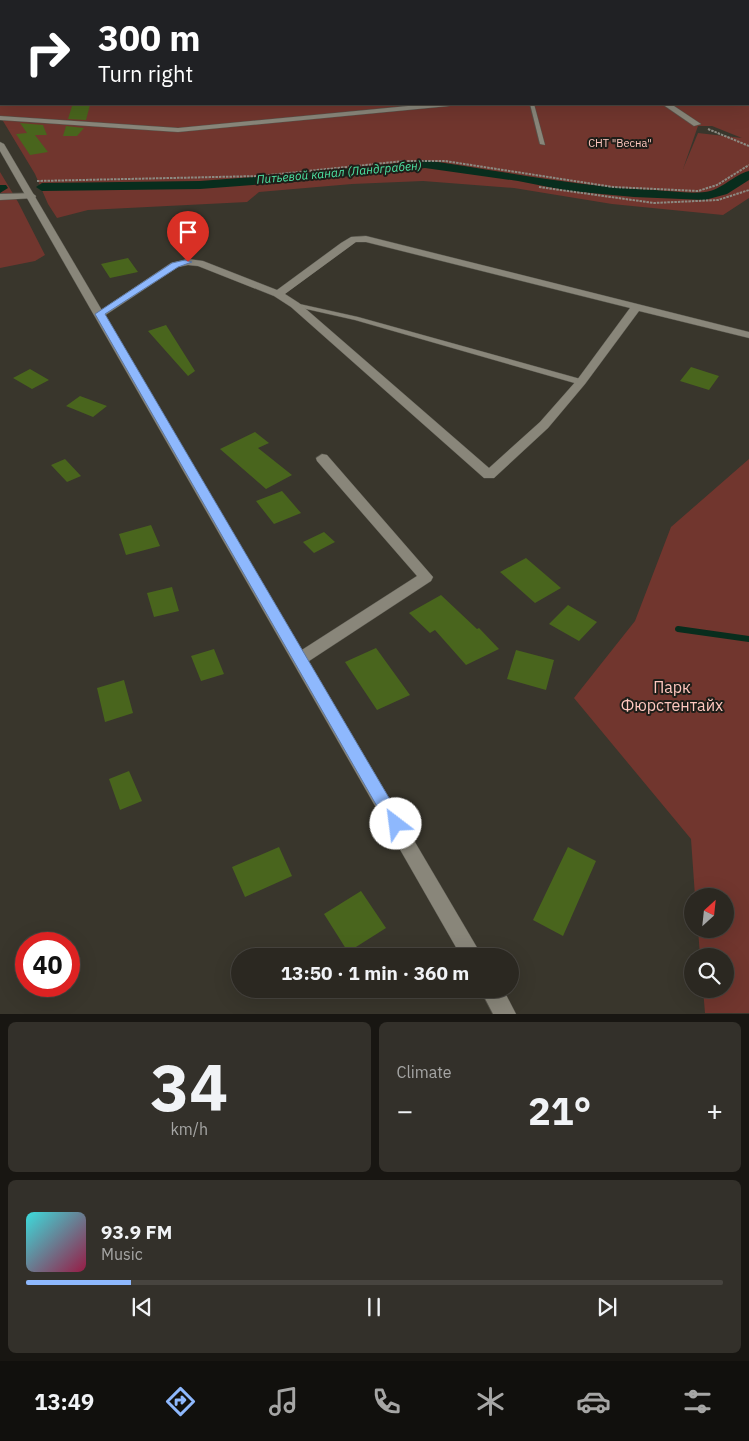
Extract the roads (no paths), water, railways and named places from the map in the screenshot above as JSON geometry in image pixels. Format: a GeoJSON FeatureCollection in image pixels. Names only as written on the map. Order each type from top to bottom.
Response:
{"type":"FeatureCollection","features":[{"type":"Feature","properties":{"kind":"street"},"geometry":{"type":"LineString","coordinates":[[0,118],[178,130],[389,107],[429,105]]}},
{"type":"Feature","properties":{"kind":"street"},"geometry":{"type":"LineString","coordinates":[[668,105],[697,124]]}},
{"type":"Feature","properties":{"kind":"street"},"geometry":{"type":"LineString","coordinates":[[0,144],[32,196],[467,948]]}},
{"type":"Feature","properties":{"kind":"street"},"geometry":{"type":"LineString","coordinates":[[0,197],[32,196]]}},
{"type":"Feature","properties":{"kind":"street"},"geometry":{"type":"LineString","coordinates":[[278,294],[344,244],[354,239],[366,239],[749,335]]}},
{"type":"Feature","properties":{"kind":"street"},"geometry":{"type":"LineString","coordinates":[[100,314],[175,265],[188,262],[200,263],[278,294],[296,304],[489,475],[544,424],[581,382],[637,306]]}},
{"type":"Feature","properties":{"kind":"street"},"geometry":{"type":"LineString","coordinates":[[300,659],[426,576],[322,458]]}},
{"type":"Feature","properties":{"kind":"street"},"geometry":{"type":"LineString","coordinates":[[496,998],[506,1014]]}},
{"type":"Feature","properties":{"kind":"lane"},"geometry":{"type":"LineString","coordinates":[[532,105],[543,144]]}},
{"type":"Feature","properties":{"kind":"lane"},"geometry":{"type":"LineString","coordinates":[[296,304],[356,318],[581,382]]}},
{"type":"Feature","properties":{"kind":"waterway","name":"Питьевой канал (Ландграбен)"},"geometry":{"type":"LineString","coordinates":[[42,187],[200,185],[295,178],[425,164],[518,177],[569,187],[634,193],[705,196],[723,191],[749,175]]}},
{"type":"Feature","properties":{"kind":"waterway"},"geometry":{"type":"LineString","coordinates":[[678,629],[749,639]]}},
{"type":"Feature","properties":{"kind":"park label","name":"СНТ \"Весна\""},"geometry":{"type":"Point","coordinates":[620,143]}},
{"type":"Feature","properties":{"kind":"park label","name":"Парк Фюрстентайх"},"geometry":{"type":"Point","coordinates":[672,696]}}]}
